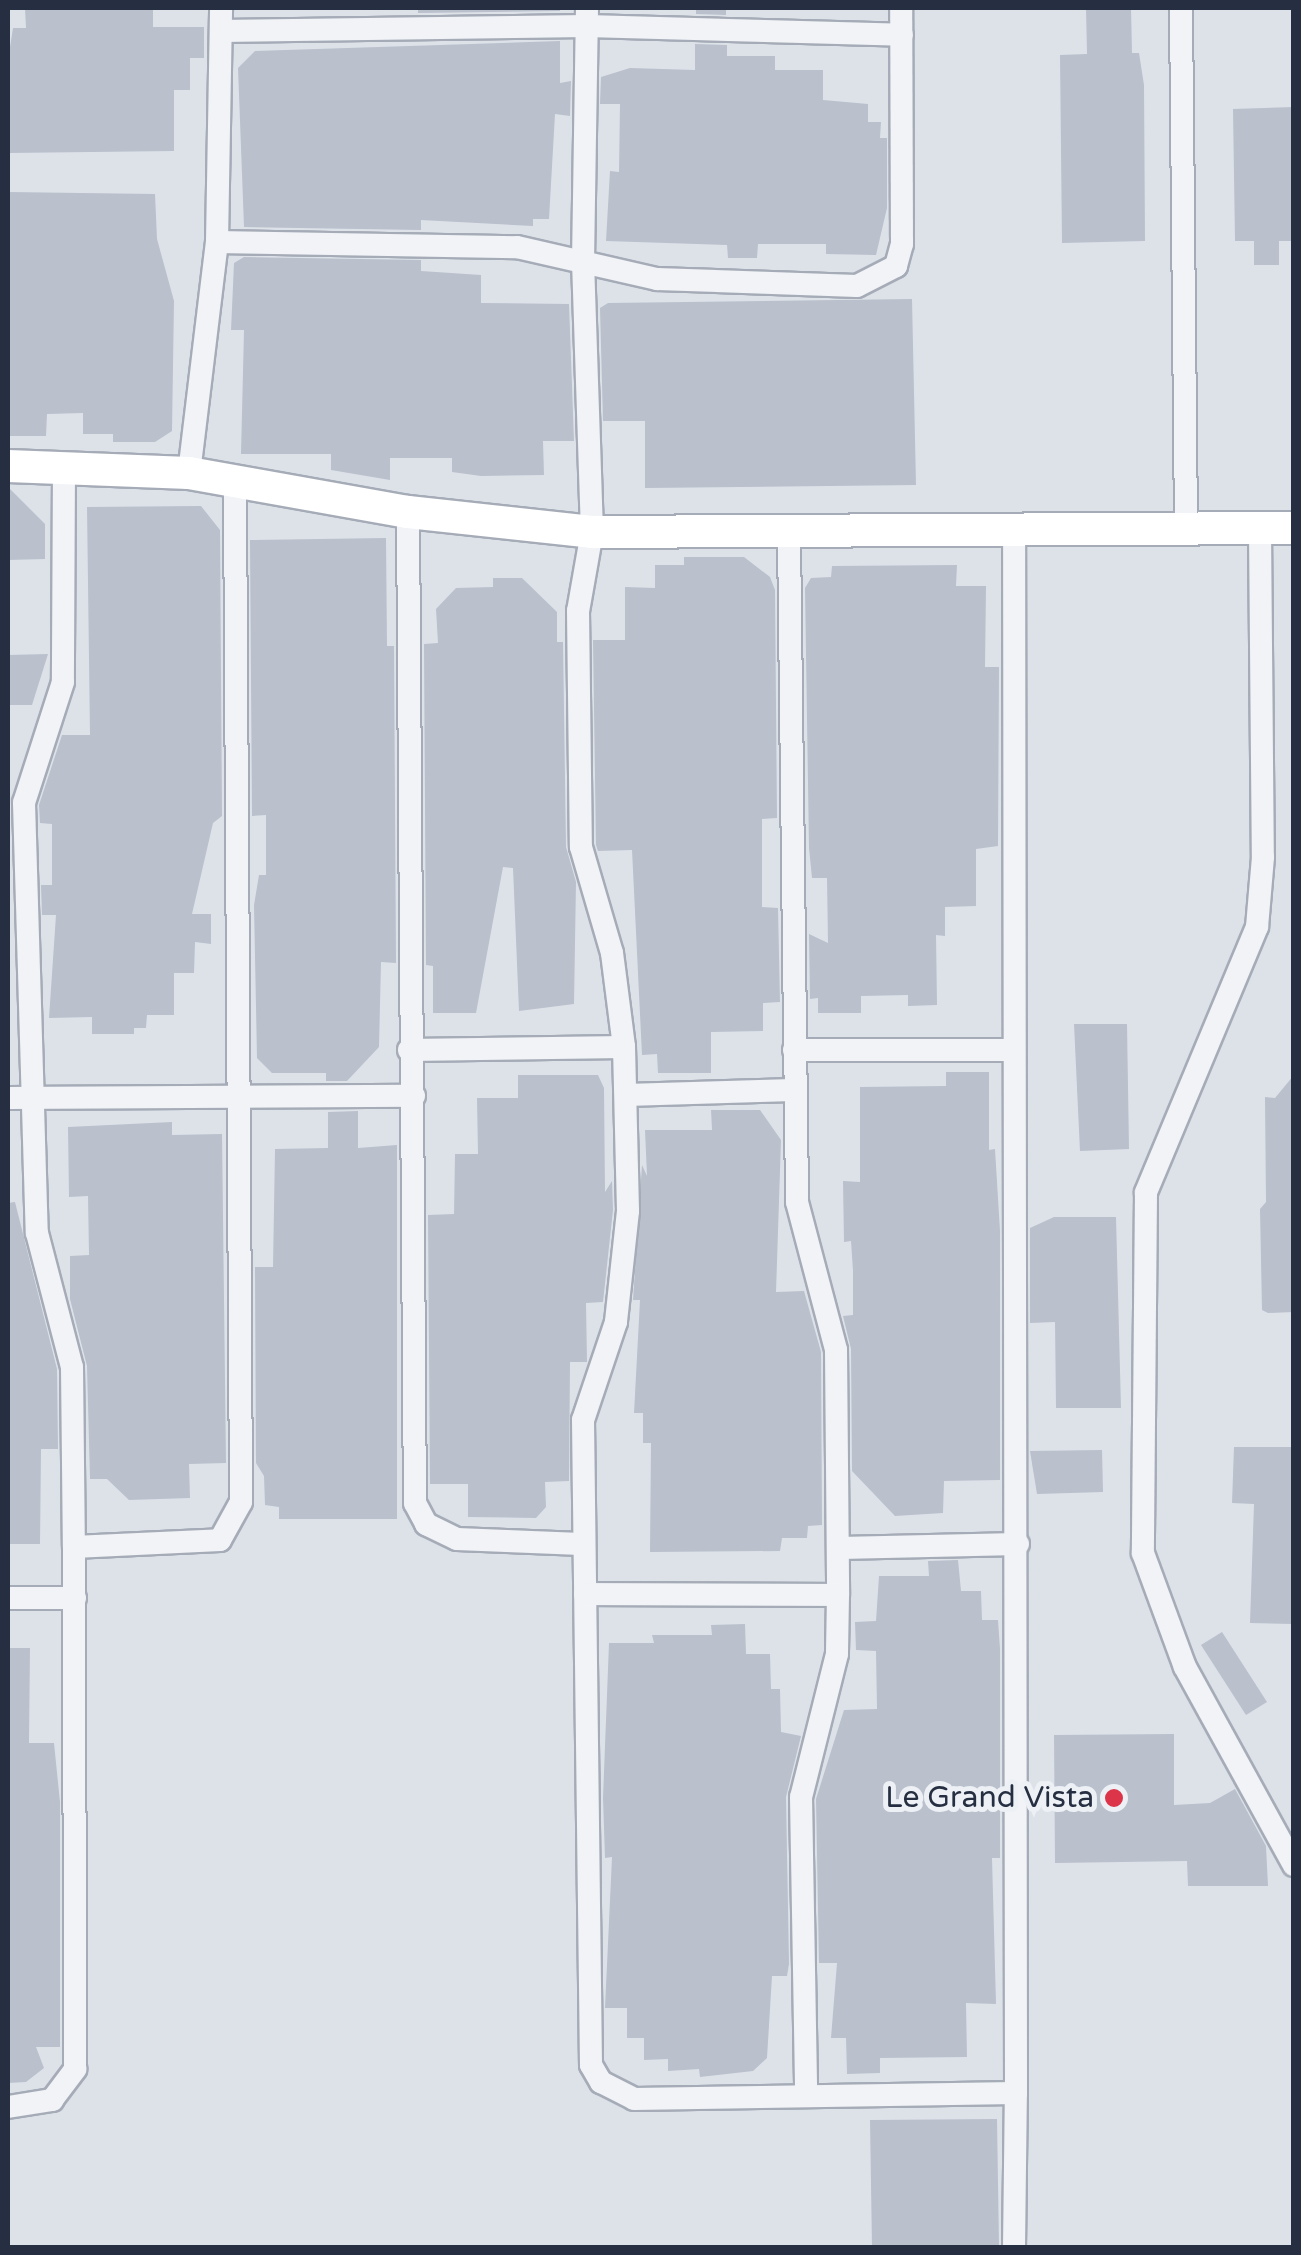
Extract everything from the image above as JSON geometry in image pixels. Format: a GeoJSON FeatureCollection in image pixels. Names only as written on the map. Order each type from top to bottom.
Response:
{"type":"FeatureCollection","features":[{"type":"Feature","properties":{"kind":"street"},"geometry":{"type":"LineString","coordinates":[[217,242],[517,247],[696,281],[857,286],[884,276],[896,266],[902,244],[901,8]]}},
{"type":"Feature","properties":{"kind":"street"},"geometry":{"type":"LineString","coordinates":[[1181,8],[1186,530]]}},
{"type":"Feature","properties":{"kind":"street"},"geometry":{"type":"LineString","coordinates":[[189,473],[217,242],[221,19],[587,17],[902,35]]}},
{"type":"Feature","properties":{"kind":"street"},"geometry":{"type":"LineString","coordinates":[[587,17],[583,261],[592,532],[578,611],[581,847],[612,953],[626,1095],[626,1268],[616,1322],[583,1420],[581,1544],[586,1594],[591,2066],[618,2093],[656,2102],[806,2094],[1016,2093]]}},
{"type":"Feature","properties":{"kind":"street"},"geometry":{"type":"LineString","coordinates":[[8,466],[189,473],[235,486],[408,512],[592,532],[788,534],[1294,528]]}},
{"type":"Feature","properties":{"kind":"street"},"geometry":{"type":"LineString","coordinates":[[8,2107],[52,2100],[75,2069],[72,1367],[37,1233],[19,1099],[24,803],[63,682],[64,468]]}},
{"type":"Feature","properties":{"kind":"street"},"geometry":{"type":"LineString","coordinates":[[74,1548],[220,1540],[241,1502],[235,486]]}},
{"type":"Feature","properties":{"kind":"street"},"geometry":{"type":"LineString","coordinates":[[408,512],[414,1503],[426,1524],[456,1539],[581,1544]]}},
{"type":"Feature","properties":{"kind":"street"},"geometry":{"type":"LineString","coordinates":[[1260,530],[1263,857],[1257,927],[1146,1193],[1143,1553],[1185,1667],[1294,1864]]}},
{"type":"Feature","properties":{"kind":"street"},"geometry":{"type":"LineString","coordinates":[[1014,532],[1012,1050],[1018,1544],[1014,2248]]}},
{"type":"Feature","properties":{"kind":"street"},"geometry":{"type":"LineString","coordinates":[[788,534],[796,1202],[836,1350],[840,1548],[837,1654],[801,1797],[806,2094]]}},
{"type":"Feature","properties":{"kind":"street"},"geometry":{"type":"LineString","coordinates":[[409,1050],[624,1047]]}},
{"type":"Feature","properties":{"kind":"street"},"geometry":{"type":"LineString","coordinates":[[794,1050],[1012,1050]]}},
{"type":"Feature","properties":{"kind":"street"},"geometry":{"type":"LineString","coordinates":[[626,1095],[793,1090]]}},
{"type":"Feature","properties":{"kind":"street"},"geometry":{"type":"LineString","coordinates":[[19,1099],[240,1092],[414,1096]]}},
{"type":"Feature","properties":{"kind":"street"},"geometry":{"type":"LineString","coordinates":[[840,1548],[1018,1544]]}},
{"type":"Feature","properties":{"kind":"street"},"geometry":{"type":"LineString","coordinates":[[586,1594],[838,1595]]}},
{"type":"Feature","properties":{"kind":"street"},"geometry":{"type":"LineString","coordinates":[[8,1598],[75,1598]]}},
{"type":"Feature","properties":{"kind":"building"},"geometry":{"type":"Polygon","coordinates":[[[25,8],[153,8],[153,27],[204,27],[204,58],[190,58],[190,90],[174,90],[174,151],[8,153],[8,60],[13,28],[26,28],[25,8]]]}},
{"type":"Feature","properties":{"kind":"building"},"geometry":{"type":"Polygon","coordinates":[[[418,8],[560,8],[560,11],[418,13],[418,8]]]}},
{"type":"Feature","properties":{"kind":"building"},"geometry":{"type":"Polygon","coordinates":[[[696,8],[726,8],[726,15],[696,14],[696,8]]]}},
{"type":"Feature","properties":{"kind":"building"},"geometry":{"type":"Polygon","coordinates":[[[1086,8],[1131,8],[1132,53],[1139,53],[1144,85],[1145,241],[1062,243],[1060,55],[1087,54],[1086,8]]]}},
{"type":"Feature","properties":{"kind":"building"},"geometry":{"type":"Polygon","coordinates":[[[560,41],[560,83],[571,81],[570,116],[555,114],[549,219],[533,219],[533,226],[421,220],[421,230],[244,227],[238,68],[255,51],[560,41]]]}},
{"type":"Feature","properties":{"kind":"building"},"geometry":{"type":"Polygon","coordinates":[[[695,44],[727,45],[727,56],[775,56],[775,70],[823,70],[823,100],[868,104],[868,122],[881,122],[880,138],[887,138],[887,208],[876,255],[826,254],[826,244],[758,244],[757,258],[728,258],[727,245],[606,241],[610,171],[619,172],[620,104],[600,104],[601,77],[630,68],[695,70],[695,44]]]}},
{"type":"Feature","properties":{"kind":"building"},"geometry":{"type":"Polygon","coordinates":[[[1294,107],[1294,241],[1279,241],[1279,265],[1254,265],[1254,241],[1235,241],[1233,109],[1294,107]]]}},
{"type":"Feature","properties":{"kind":"building"},"geometry":{"type":"Polygon","coordinates":[[[8,192],[155,194],[157,239],[174,301],[172,431],[155,442],[113,442],[113,434],[83,434],[83,413],[47,414],[46,436],[8,436],[8,192]]]}},
{"type":"Feature","properties":{"kind":"building"},"geometry":{"type":"Polygon","coordinates":[[[244,257],[421,260],[421,271],[481,275],[481,303],[569,304],[574,441],[543,441],[544,475],[481,476],[452,472],[452,458],[390,458],[390,480],[331,470],[331,454],[241,454],[244,330],[231,330],[234,263],[244,257]]]}},
{"type":"Feature","properties":{"kind":"building"},"geometry":{"type":"Polygon","coordinates":[[[912,299],[916,485],[645,488],[645,421],[603,421],[600,308],[608,303],[912,299]]]}},
{"type":"Feature","properties":{"kind":"building"},"geometry":{"type":"Polygon","coordinates":[[[8,487],[45,524],[45,559],[8,560],[8,487]]]}},
{"type":"Feature","properties":{"kind":"building"},"geometry":{"type":"Polygon","coordinates":[[[201,506],[220,530],[222,816],[213,823],[192,914],[211,914],[211,944],[195,942],[194,973],[174,973],[174,1015],[147,1015],[146,1028],[134,1028],[134,1034],[92,1034],[92,1017],[49,1018],[56,915],[42,915],[41,885],[52,885],[52,824],[40,823],[39,805],[62,735],[90,735],[87,507],[201,506]]]}},
{"type":"Feature","properties":{"kind":"building"},"geometry":{"type":"Polygon","coordinates":[[[386,538],[387,646],[394,646],[396,963],[381,962],[379,1047],[347,1081],[326,1081],[326,1073],[272,1073],[257,1058],[254,905],[259,875],[266,875],[266,815],[252,816],[250,540],[386,538]]]}},
{"type":"Feature","properties":{"kind":"building"},"geometry":{"type":"Polygon","coordinates":[[[684,557],[744,557],[770,577],[775,590],[777,818],[762,819],[762,907],[778,908],[780,1002],[763,1003],[763,1031],[711,1032],[711,1073],[658,1073],[657,1054],[642,1055],[632,850],[598,851],[596,845],[593,640],[625,640],[625,587],[655,588],[655,565],[684,565],[684,557]]]}},
{"type":"Feature","properties":{"kind":"building"},"geometry":{"type":"Polygon","coordinates":[[[957,565],[956,586],[986,586],[985,667],[999,667],[998,846],[976,849],[976,906],[945,907],[945,936],[936,935],[937,1005],[908,1006],[908,995],[861,996],[861,1013],[818,1013],[818,998],[810,999],[809,934],[828,943],[827,878],[812,878],[809,848],[805,588],[811,578],[831,577],[832,566],[957,565]]]}},
{"type":"Feature","properties":{"kind":"building"},"geometry":{"type":"Polygon","coordinates":[[[493,578],[522,578],[557,612],[557,642],[563,642],[566,847],[576,882],[574,1004],[519,1011],[513,868],[503,867],[476,1013],[433,1013],[433,966],[426,965],[424,644],[438,643],[436,609],[456,588],[493,587],[493,578]]]}},
{"type":"Feature","properties":{"kind":"building"},"geometry":{"type":"Polygon","coordinates":[[[48,654],[32,705],[8,705],[8,655],[48,654]]]}},
{"type":"Feature","properties":{"kind":"building"},"geometry":{"type":"Polygon","coordinates":[[[1074,1024],[1127,1024],[1129,1149],[1080,1151],[1074,1024]]]}},
{"type":"Feature","properties":{"kind":"building"},"geometry":{"type":"Polygon","coordinates":[[[946,1072],[989,1072],[989,1150],[995,1149],[1000,1231],[1000,1480],[944,1481],[943,1513],[895,1516],[852,1471],[851,1349],[843,1316],[853,1315],[853,1271],[851,1241],[844,1242],[843,1181],[860,1182],[860,1087],[946,1086],[946,1072]]]}},
{"type":"Feature","properties":{"kind":"building"},"geometry":{"type":"Polygon","coordinates":[[[518,1075],[598,1075],[604,1088],[605,1192],[612,1181],[613,1210],[603,1302],[586,1303],[587,1362],[570,1362],[569,1481],[545,1482],[546,1507],[536,1518],[468,1517],[468,1484],[430,1484],[428,1215],[454,1214],[455,1154],[478,1154],[477,1098],[518,1098],[518,1075]]]}},
{"type":"Feature","properties":{"kind":"building"},"geometry":{"type":"Polygon","coordinates":[[[1294,1075],[1294,1312],[1268,1313],[1262,1310],[1260,1209],[1266,1202],[1265,1097],[1275,1098],[1294,1075]]]}},
{"type":"Feature","properties":{"kind":"building"},"geometry":{"type":"Polygon","coordinates":[[[711,1110],[760,1110],[781,1140],[776,1292],[804,1291],[821,1352],[822,1525],[808,1526],[807,1538],[782,1538],[780,1551],[650,1552],[651,1443],[643,1443],[643,1413],[634,1413],[640,1300],[633,1300],[642,1165],[647,1176],[645,1130],[712,1130],[711,1110]]]}},
{"type":"Feature","properties":{"kind":"building"},"geometry":{"type":"Polygon","coordinates":[[[358,1111],[358,1148],[397,1145],[397,1519],[279,1519],[279,1507],[265,1505],[264,1476],[256,1463],[255,1267],[273,1267],[275,1149],[328,1148],[328,1112],[358,1111]]]}},
{"type":"Feature","properties":{"kind":"building"},"geometry":{"type":"Polygon","coordinates":[[[172,1122],[172,1135],[222,1134],[226,1463],[189,1464],[190,1498],[129,1500],[107,1479],[90,1479],[87,1366],[70,1299],[70,1256],[89,1255],[88,1196],[69,1197],[68,1127],[172,1122]]]}},
{"type":"Feature","properties":{"kind":"building"},"geometry":{"type":"Polygon","coordinates":[[[15,1202],[57,1369],[58,1449],[41,1449],[40,1544],[9,1544],[8,1203],[15,1202]]]}},
{"type":"Feature","properties":{"kind":"building"},"geometry":{"type":"Polygon","coordinates":[[[1054,1217],[1116,1217],[1121,1408],[1056,1408],[1055,1322],[1030,1323],[1030,1228],[1054,1217]]]}},
{"type":"Feature","properties":{"kind":"building"},"geometry":{"type":"Polygon","coordinates":[[[1234,1447],[1294,1447],[1294,1624],[1250,1623],[1254,1504],[1232,1503],[1234,1447]]]}},
{"type":"Feature","properties":{"kind":"building"},"geometry":{"type":"Polygon","coordinates":[[[1102,1450],[1103,1492],[1037,1494],[1030,1451],[1102,1450]]]}},
{"type":"Feature","properties":{"kind":"building"},"geometry":{"type":"Polygon","coordinates":[[[958,1560],[961,1591],[981,1591],[982,1620],[998,1620],[1000,1858],[992,1858],[996,2004],[966,2003],[967,2057],[880,2058],[880,2073],[847,2074],[846,2038],[831,2038],[837,1963],[819,1963],[816,1799],[844,1710],[877,1709],[876,1651],[856,1650],[855,1622],[876,1621],[879,1576],[929,1576],[928,1561],[958,1560]]]}},
{"type":"Feature","properties":{"kind":"building"},"geometry":{"type":"Polygon","coordinates":[[[745,1624],[746,1654],[770,1654],[771,1689],[780,1689],[781,1732],[801,1736],[786,1797],[789,1964],[787,1976],[772,1976],[767,2058],[753,2071],[700,2077],[699,2069],[668,2071],[668,2059],[644,2060],[644,2038],[627,2038],[627,2008],[605,2008],[612,1857],[605,1858],[603,1798],[609,1643],[654,1643],[652,1635],[712,1635],[711,1625],[745,1624]]]}},
{"type":"Feature","properties":{"kind":"building"},"geometry":{"type":"Polygon","coordinates":[[[1222,1632],[1267,1702],[1246,1715],[1201,1645],[1222,1632]]]}},
{"type":"Feature","properties":{"kind":"building"},"geometry":{"type":"Polygon","coordinates":[[[8,1648],[30,1648],[29,1743],[54,1743],[60,1802],[60,2047],[36,2047],[44,2068],[26,2082],[8,2083],[8,1648]]]}},
{"type":"Feature","properties":{"kind":"building","name":"Le Grand Vista"},"geometry":{"type":"Polygon","coordinates":[[[1174,1734],[1174,1805],[1210,1803],[1235,1789],[1266,1846],[1268,1886],[1188,1886],[1187,1861],[1055,1863],[1054,1735],[1174,1734]]]}},
{"type":"Feature","properties":{"kind":"building"},"geometry":{"type":"Polygon","coordinates":[[[997,2119],[999,2247],[872,2248],[870,2120],[997,2119]]]}},
{"type":"Feature","properties":{"kind":"place","name":"Le Grand Vista"},"geometry":{"type":"Point","coordinates":[1114,1798]}}]}
